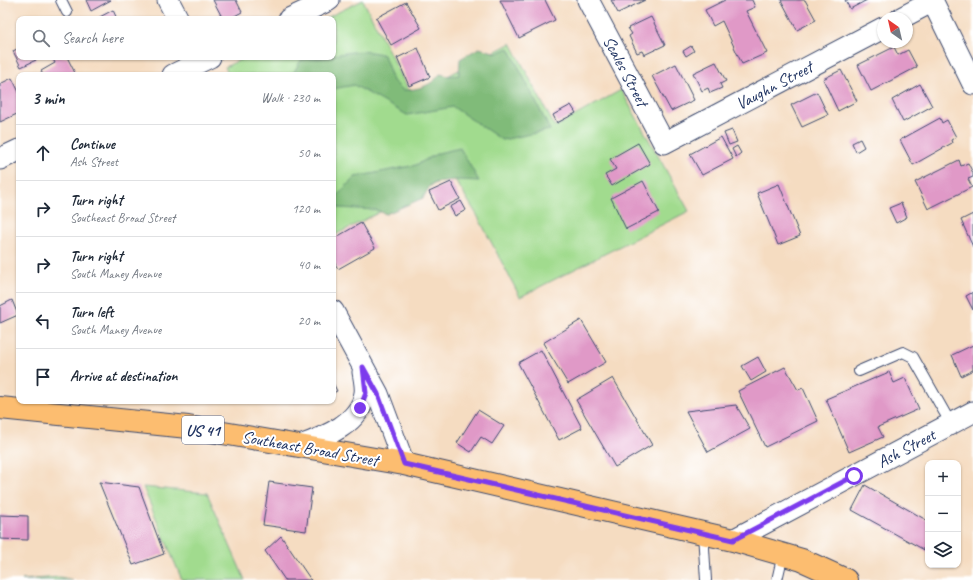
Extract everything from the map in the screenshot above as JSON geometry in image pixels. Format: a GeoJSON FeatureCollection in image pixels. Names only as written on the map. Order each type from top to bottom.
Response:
{"type":"FeatureCollection","features":[{"type":"Feature","properties":{"kind":"main road","name":"Southeast Broad Street"},"geometry":{"type":"LineString","coordinates":[[0,408],[188,427],[404,464],[733,540],[802,560],[846,580]]}},
{"type":"Feature","properties":{"kind":"street"},"geometry":{"type":"LineString","coordinates":[[168,0],[176,16]]}},
{"type":"Feature","properties":{"kind":"street"},"geometry":{"type":"LineString","coordinates":[[296,16],[329,0]]}},
{"type":"Feature","properties":{"kind":"street","name":"Scales Street"},"geometry":{"type":"LineString","coordinates":[[588,0],[664,142]]}},
{"type":"Feature","properties":{"kind":"street"},"geometry":{"type":"LineString","coordinates":[[913,12],[933,1],[966,52],[973,84]]}},
{"type":"Feature","properties":{"kind":"street","name":"Vaughn Street"},"geometry":{"type":"LineString","coordinates":[[664,142],[877,31]]}},
{"type":"Feature","properties":{"kind":"street"},"geometry":{"type":"LineString","coordinates":[[181,72],[204,63]]}},
{"type":"Feature","properties":{"kind":"street"},"geometry":{"type":"LineString","coordinates":[[0,159],[16,151]]}},
{"type":"Feature","properties":{"kind":"street"},"geometry":{"type":"LineString","coordinates":[[336,317],[378,394],[404,464]]}},
{"type":"Feature","properties":{"kind":"street"},"geometry":{"type":"LineString","coordinates":[[300,446],[336,430],[352,419],[360,408],[366,393],[363,367]]}},
{"type":"Feature","properties":{"kind":"street","name":"Ash Street"},"geometry":{"type":"LineString","coordinates":[[733,540],[973,412]]}},
{"type":"Feature","properties":{"kind":"lane"},"geometry":{"type":"LineString","coordinates":[[61,0],[67,12]]}},
{"type":"Feature","properties":{"kind":"lane"},"geometry":{"type":"LineString","coordinates":[[859,371],[903,352],[913,357],[950,424]]}},
{"type":"Feature","properties":{"kind":"lane"},"geometry":{"type":"LineString","coordinates":[[703,533],[706,580]]}},
{"type":"Feature","properties":{"kind":"lane"},"geometry":{"type":"LineString","coordinates":[[777,580],[783,554]]}},
{"type":"Feature","properties":{"kind":"green space"},"geometry":{"type":"Polygon","coordinates":[[[363,0],[411,95],[511,43],[555,127],[621,90],[689,211],[520,297],[477,215],[452,175],[336,234],[336,72],[228,72],[225,67],[240,60],[336,60],[336,16],[330,16],[363,0]]]}},
{"type":"Feature","properties":{"kind":"green space"},"geometry":{"type":"Polygon","coordinates":[[[479,48],[497,53],[509,48],[550,130],[502,140],[453,107],[407,115],[354,85],[336,88],[336,72],[294,72],[301,60],[336,60],[336,55],[352,52],[378,53],[384,55],[393,81],[403,90],[424,86],[433,82],[440,74],[449,76],[459,75],[460,59],[479,48]]]}},
{"type":"Feature","properties":{"kind":"green space"},"geometry":{"type":"Polygon","coordinates":[[[460,148],[479,181],[461,180],[431,184],[423,198],[386,214],[376,210],[339,208],[336,203],[336,197],[355,177],[416,165],[438,153],[460,148]]]}},
{"type":"Feature","properties":{"kind":"green space"},"geometry":{"type":"Polygon","coordinates":[[[143,487],[207,493],[245,580],[182,580],[143,487]]]}},
{"type":"Feature","properties":{"kind":"green space"},"geometry":{"type":"Polygon","coordinates":[[[60,577],[73,580],[22,580],[60,577]]]}},
{"type":"Feature","properties":{"kind":"building"},"geometry":{"type":"Polygon","coordinates":[[[86,0],[111,0],[91,11],[86,0]]]}},
{"type":"Feature","properties":{"kind":"building"},"geometry":{"type":"Polygon","coordinates":[[[213,0],[236,0],[242,12],[235,16],[221,16],[213,0]]]}},
{"type":"Feature","properties":{"kind":"building"},"geometry":{"type":"Polygon","coordinates":[[[500,0],[545,0],[555,20],[519,38],[500,0]]]}},
{"type":"Feature","properties":{"kind":"building"},"geometry":{"type":"Polygon","coordinates":[[[611,0],[645,0],[618,13],[611,0]]]}},
{"type":"Feature","properties":{"kind":"building"},"geometry":{"type":"Polygon","coordinates":[[[725,0],[752,0],[755,7],[746,11],[767,53],[742,64],[722,21],[713,26],[705,10],[725,0]]]}},
{"type":"Feature","properties":{"kind":"building"},"geometry":{"type":"Polygon","coordinates":[[[781,0],[805,0],[816,20],[797,30],[781,0]]]}},
{"type":"Feature","properties":{"kind":"building"},"geometry":{"type":"Polygon","coordinates":[[[845,0],[867,0],[850,9],[845,0]]]}},
{"type":"Feature","properties":{"kind":"building"},"geometry":{"type":"Polygon","coordinates":[[[406,2],[421,28],[391,45],[376,18],[406,2]]]}},
{"type":"Feature","properties":{"kind":"building"},"geometry":{"type":"Polygon","coordinates":[[[113,10],[116,16],[102,16],[113,10]]]}},
{"type":"Feature","properties":{"kind":"building"},"geometry":{"type":"Polygon","coordinates":[[[651,17],[665,45],[644,55],[642,51],[637,53],[629,36],[632,34],[628,28],[651,17]]]}},
{"type":"Feature","properties":{"kind":"building"},"geometry":{"type":"Polygon","coordinates":[[[691,46],[694,51],[686,56],[683,51],[691,46]]]}},
{"type":"Feature","properties":{"kind":"building"},"geometry":{"type":"Polygon","coordinates":[[[418,48],[430,77],[409,86],[397,58],[418,48]]]}},
{"type":"Feature","properties":{"kind":"building"},"geometry":{"type":"Polygon","coordinates":[[[894,48],[898,55],[908,50],[917,67],[871,91],[858,65],[894,48]]]}},
{"type":"Feature","properties":{"kind":"building"},"geometry":{"type":"Polygon","coordinates":[[[16,50],[16,57],[13,51],[16,50]]]}},
{"type":"Feature","properties":{"kind":"building"},"geometry":{"type":"Polygon","coordinates":[[[18,60],[36,60],[21,67],[18,60]]]}},
{"type":"Feature","properties":{"kind":"building"},"geometry":{"type":"Polygon","coordinates":[[[54,60],[68,60],[74,72],[42,72],[55,63],[54,60]]]}},
{"type":"Feature","properties":{"kind":"building"},"geometry":{"type":"Polygon","coordinates":[[[716,62],[726,81],[720,84],[722,88],[710,93],[708,88],[702,91],[693,73],[716,62]]]}},
{"type":"Feature","properties":{"kind":"building"},"geometry":{"type":"Polygon","coordinates":[[[676,64],[694,100],[671,111],[652,76],[676,64]]]}},
{"type":"Feature","properties":{"kind":"building"},"geometry":{"type":"Polygon","coordinates":[[[841,70],[857,101],[838,111],[823,79],[841,70]]]}},
{"type":"Feature","properties":{"kind":"building"},"geometry":{"type":"Polygon","coordinates":[[[12,78],[16,86],[16,114],[0,122],[0,84],[12,78]]]}},
{"type":"Feature","properties":{"kind":"building"},"geometry":{"type":"Polygon","coordinates":[[[920,84],[932,106],[903,122],[892,100],[920,84]]]}},
{"type":"Feature","properties":{"kind":"building"},"geometry":{"type":"Polygon","coordinates":[[[817,92],[828,115],[802,127],[791,105],[817,92]]]}},
{"type":"Feature","properties":{"kind":"building"},"geometry":{"type":"Polygon","coordinates":[[[571,105],[576,113],[557,123],[553,115],[571,105]]]}},
{"type":"Feature","properties":{"kind":"building"},"geometry":{"type":"Polygon","coordinates":[[[940,118],[942,123],[947,120],[956,137],[951,140],[952,143],[913,165],[900,140],[940,118]]]}},
{"type":"Feature","properties":{"kind":"building"},"geometry":{"type":"Polygon","coordinates":[[[732,130],[737,142],[729,145],[724,133],[732,130]]]}},
{"type":"Feature","properties":{"kind":"building"},"geometry":{"type":"Polygon","coordinates":[[[721,137],[733,159],[702,175],[690,154],[721,137]]]}},
{"type":"Feature","properties":{"kind":"building"},"geometry":{"type":"Polygon","coordinates":[[[860,139],[864,147],[856,152],[852,143],[860,139]]]}},
{"type":"Feature","properties":{"kind":"building"},"geometry":{"type":"Polygon","coordinates":[[[638,143],[650,164],[612,186],[605,175],[616,169],[610,159],[638,143]]]}},
{"type":"Feature","properties":{"kind":"building"},"geometry":{"type":"Polygon","coordinates":[[[737,146],[741,153],[736,157],[732,149],[737,146]]]}},
{"type":"Feature","properties":{"kind":"building"},"geometry":{"type":"Polygon","coordinates":[[[959,160],[961,166],[968,163],[973,173],[973,177],[968,179],[972,187],[928,209],[915,182],[959,160]]]}},
{"type":"Feature","properties":{"kind":"building"},"geometry":{"type":"Polygon","coordinates":[[[643,181],[659,212],[626,229],[611,198],[643,181]]]}},
{"type":"Feature","properties":{"kind":"building"},"geometry":{"type":"Polygon","coordinates":[[[451,182],[460,199],[438,210],[429,192],[451,182]]]}},
{"type":"Feature","properties":{"kind":"building"},"geometry":{"type":"Polygon","coordinates":[[[779,184],[800,236],[778,245],[757,193],[779,184]]]}},
{"type":"Feature","properties":{"kind":"building"},"geometry":{"type":"Polygon","coordinates":[[[461,201],[466,210],[455,216],[450,207],[461,201]]]}},
{"type":"Feature","properties":{"kind":"building"},"geometry":{"type":"Polygon","coordinates":[[[901,203],[907,217],[896,223],[889,208],[901,203]]]}},
{"type":"Feature","properties":{"kind":"building"},"geometry":{"type":"Polygon","coordinates":[[[973,214],[973,247],[961,220],[973,214]]]}},
{"type":"Feature","properties":{"kind":"building"},"geometry":{"type":"Polygon","coordinates":[[[361,223],[375,248],[338,269],[336,265],[336,237],[361,223]]]}},
{"type":"Feature","properties":{"kind":"building"},"geometry":{"type":"Polygon","coordinates":[[[973,292],[973,310],[966,296],[973,292]]]}},
{"type":"Feature","properties":{"kind":"building"},"geometry":{"type":"Polygon","coordinates":[[[12,300],[16,310],[16,316],[0,323],[0,306],[12,300]]]}},
{"type":"Feature","properties":{"kind":"building"},"geometry":{"type":"Polygon","coordinates":[[[581,320],[606,362],[568,384],[543,343],[581,320]]]}},
{"type":"Feature","properties":{"kind":"building"},"geometry":{"type":"Polygon","coordinates":[[[973,345],[973,370],[961,376],[952,355],[973,345]]]}},
{"type":"Feature","properties":{"kind":"building"},"geometry":{"type":"Polygon","coordinates":[[[541,350],[582,428],[559,440],[518,363],[541,350]]]}},
{"type":"Feature","properties":{"kind":"building"},"geometry":{"type":"Polygon","coordinates":[[[758,357],[766,372],[751,381],[742,366],[758,357]]]}},
{"type":"Feature","properties":{"kind":"building"},"geometry":{"type":"Polygon","coordinates":[[[785,367],[798,390],[803,388],[818,421],[765,447],[738,391],[785,367]]]}},
{"type":"Feature","properties":{"kind":"building"},"geometry":{"type":"Polygon","coordinates":[[[889,372],[894,383],[905,378],[919,409],[878,427],[883,437],[849,452],[826,399],[889,372]]]}},
{"type":"Feature","properties":{"kind":"building"},"geometry":{"type":"Polygon","coordinates":[[[613,378],[652,445],[615,467],[576,400],[613,378]]]}},
{"type":"Feature","properties":{"kind":"building"},"geometry":{"type":"Polygon","coordinates":[[[736,405],[750,429],[708,452],[686,411],[736,405]]]}},
{"type":"Feature","properties":{"kind":"building"},"geometry":{"type":"Polygon","coordinates":[[[478,410],[504,426],[492,444],[481,437],[471,452],[457,443],[478,410]]]}},
{"type":"Feature","properties":{"kind":"building"},"geometry":{"type":"Polygon","coordinates":[[[99,482],[139,487],[164,554],[133,565],[99,482]]]}},
{"type":"Feature","properties":{"kind":"building"},"geometry":{"type":"Polygon","coordinates":[[[269,482],[312,488],[306,531],[263,525],[269,482]]]}},
{"type":"Feature","properties":{"kind":"building"},"geometry":{"type":"Polygon","coordinates":[[[865,485],[925,519],[925,550],[852,510],[865,485]]]}},
{"type":"Feature","properties":{"kind":"building"},"geometry":{"type":"Polygon","coordinates":[[[0,515],[28,516],[28,540],[0,539],[0,515]]]}},
{"type":"Feature","properties":{"kind":"building"},"geometry":{"type":"Polygon","coordinates":[[[281,536],[311,580],[285,580],[265,551],[281,536]]]}},
{"type":"Feature","properties":{"kind":"route"},"geometry":{"type":"LineString","coordinates":[[360,408],[366,393],[363,367],[378,394],[404,464],[733,540],[854,476]]}}]}
